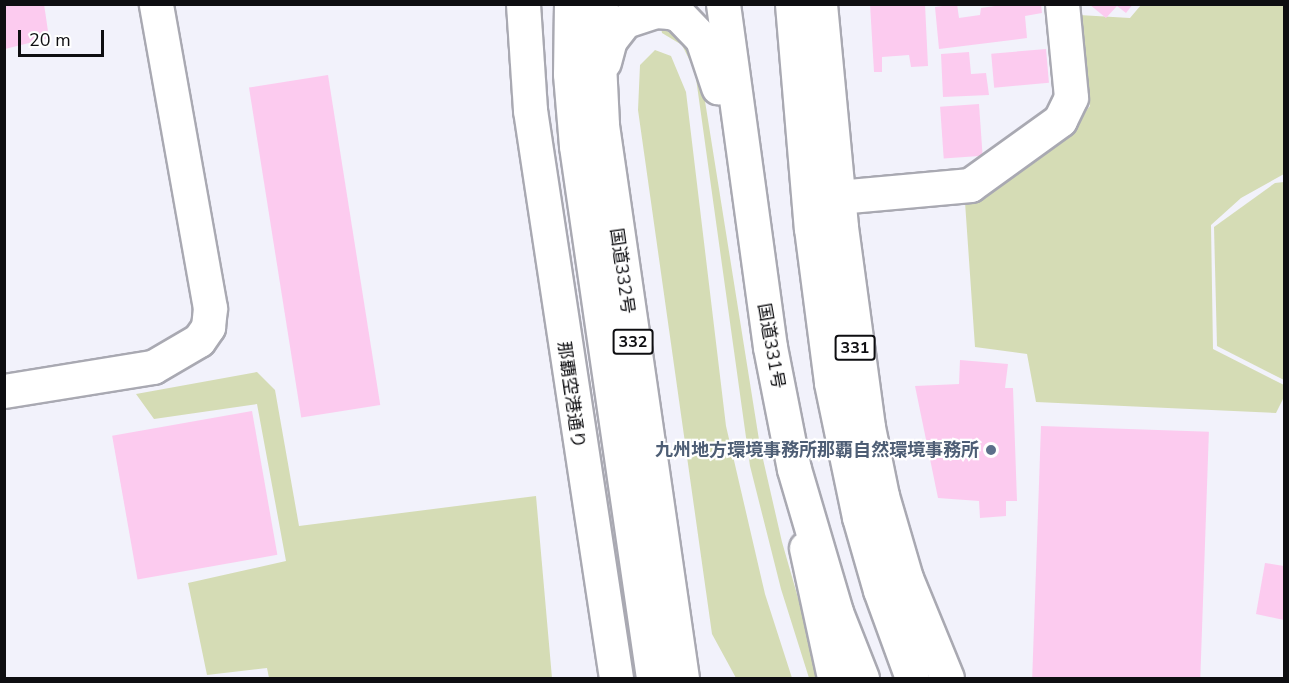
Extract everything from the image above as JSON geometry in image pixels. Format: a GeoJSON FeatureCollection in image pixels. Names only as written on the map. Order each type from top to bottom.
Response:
{"type":"FeatureCollection","features":[{"type":"Feature","properties":{"kind":"main road"},"geometry":{"type":"LineString","coordinates":[[4,391],[153,367],[199,340],[208,327],[210,308],[156,4]]}},
{"type":"Feature","properties":{"kind":"main road"},"geometry":{"type":"LineString","coordinates":[[523,4],[530,110]]}},
{"type":"Feature","properties":{"kind":"main road"},"geometry":{"type":"LineString","coordinates":[[530,110],[539,4]]}},
{"type":"Feature","properties":{"kind":"main road","name":"国道332号"},"geometry":{"type":"LineString","coordinates":[[571,4],[572,110],[591,262],[652,678]]}},
{"type":"Feature","properties":{"kind":"main road","name":"国道332号"},"geometry":{"type":"LineString","coordinates":[[601,4],[600,78],[607,171],[682,678]]}},
{"type":"Feature","properties":{"kind":"main road","name":"国道331号"},"geometry":{"type":"LineString","coordinates":[[723,4],[751,222],[770,347],[794,469],[836,612],[862,678]]}},
{"type":"Feature","properties":{"kind":"main road","name":"331"},"geometry":{"type":"LineString","coordinates":[[792,4],[811,228],[831,382],[859,517],[880,590],[912,678]]}},
{"type":"Feature","properties":{"kind":"main road","name":"331"},"geometry":{"type":"LineString","coordinates":[[820,4],[838,197],[858,369],[882,496],[906,578],[947,678]]}},
{"type":"Feature","properties":{"kind":"main road"},"geometry":{"type":"LineString","coordinates":[[838,197],[970,184],[1059,120],[1071,97],[1062,4]]}},
{"type":"Feature","properties":{"kind":"main road"},"geometry":{"type":"LineString","coordinates":[[600,78],[610,40],[625,21],[662,10],[679,15],[688,22],[708,48],[751,222]]}},
{"type":"Feature","properties":{"kind":"main road","name":"那覇空港通り"},"geometry":{"type":"LineString","coordinates":[[530,110],[616,678]]}},
{"type":"Feature","properties":{"kind":"main road"},"geometry":{"type":"LineString","coordinates":[[794,469],[813,595],[834,678]]}},
{"type":"Feature","properties":{"kind":"green space"},"geometry":{"type":"Polygon","coordinates":[[[1141,5],[1284,5],[1284,174],[1241,198],[1211,225],[1213,349],[1284,385],[1284,397],[1276,413],[1036,402],[1027,354],[975,347],[965,202],[1053,149],[1090,106],[1082,70],[1079,15],[1130,18],[1141,5]]]}},
{"type":"Feature","properties":{"kind":"green space"},"geometry":{"type":"Polygon","coordinates":[[[661,28],[687,42],[701,76],[760,446],[782,542],[821,678],[809,678],[781,589],[750,466],[695,71],[682,45],[662,33],[661,28]]]}},
{"type":"Feature","properties":{"kind":"green space"},"geometry":{"type":"Polygon","coordinates":[[[655,50],[671,56],[686,92],[726,426],[765,594],[792,678],[736,678],[712,634],[638,110],[640,65],[655,50]]]}},
{"type":"Feature","properties":{"kind":"green space"},"geometry":{"type":"Polygon","coordinates":[[[1284,182],[1284,380],[1217,346],[1214,227],[1275,183],[1284,182]]]}},
{"type":"Feature","properties":{"kind":"green space"},"geometry":{"type":"Polygon","coordinates":[[[257,372],[275,390],[299,526],[536,496],[552,678],[269,678],[267,668],[207,675],[188,583],[286,561],[257,404],[154,419],[136,394],[257,372]]]}},
{"type":"Feature","properties":{"kind":"building"},"geometry":{"type":"Polygon","coordinates":[[[4,4],[44,4],[49,38],[5,49],[4,4]]]}},
{"type":"Feature","properties":{"kind":"building"},"geometry":{"type":"Polygon","coordinates":[[[870,4],[925,4],[928,66],[911,67],[909,55],[882,57],[882,72],[874,72],[870,4]]]}},
{"type":"Feature","properties":{"kind":"building"},"geometry":{"type":"Polygon","coordinates":[[[957,4],[959,18],[980,15],[981,8],[1009,4],[1041,4],[1042,13],[1025,16],[1027,38],[939,49],[935,7],[957,4]]]}},
{"type":"Feature","properties":{"kind":"building"},"geometry":{"type":"Polygon","coordinates":[[[1089,4],[1133,4],[1126,13],[1117,6],[1106,18],[1089,4]]]}},
{"type":"Feature","properties":{"kind":"building"},"geometry":{"type":"Polygon","coordinates":[[[1046,49],[1049,83],[994,88],[991,54],[1046,49]]]}},
{"type":"Feature","properties":{"kind":"building"},"geometry":{"type":"Polygon","coordinates":[[[969,52],[971,74],[986,73],[989,95],[943,97],[941,54],[969,52]]]}},
{"type":"Feature","properties":{"kind":"building"},"geometry":{"type":"Polygon","coordinates":[[[328,75],[380,405],[301,417],[249,88],[328,75]]]}},
{"type":"Feature","properties":{"kind":"building"},"geometry":{"type":"Polygon","coordinates":[[[979,104],[983,156],[944,159],[940,107],[979,104]]]}},
{"type":"Feature","properties":{"kind":"building"},"geometry":{"type":"Polygon","coordinates":[[[960,360],[1008,364],[1005,388],[1013,388],[1017,501],[1006,501],[1006,516],[980,518],[979,501],[938,498],[915,386],[959,384],[960,360]]]}},
{"type":"Feature","properties":{"kind":"building"},"geometry":{"type":"Polygon","coordinates":[[[252,411],[277,555],[138,579],[112,436],[252,411]]]}},
{"type":"Feature","properties":{"kind":"building"},"geometry":{"type":"Polygon","coordinates":[[[1041,426],[1209,432],[1200,678],[1032,678],[1041,426]]]}},
{"type":"Feature","properties":{"kind":"building"},"geometry":{"type":"Polygon","coordinates":[[[1265,563],[1284,566],[1284,620],[1256,614],[1265,563]]]}},
{"type":"Feature","properties":{"kind":"place","name":"九州地方環境事務所那覇自然環境事務所"},"geometry":{"type":"Point","coordinates":[991,450]}}]}
